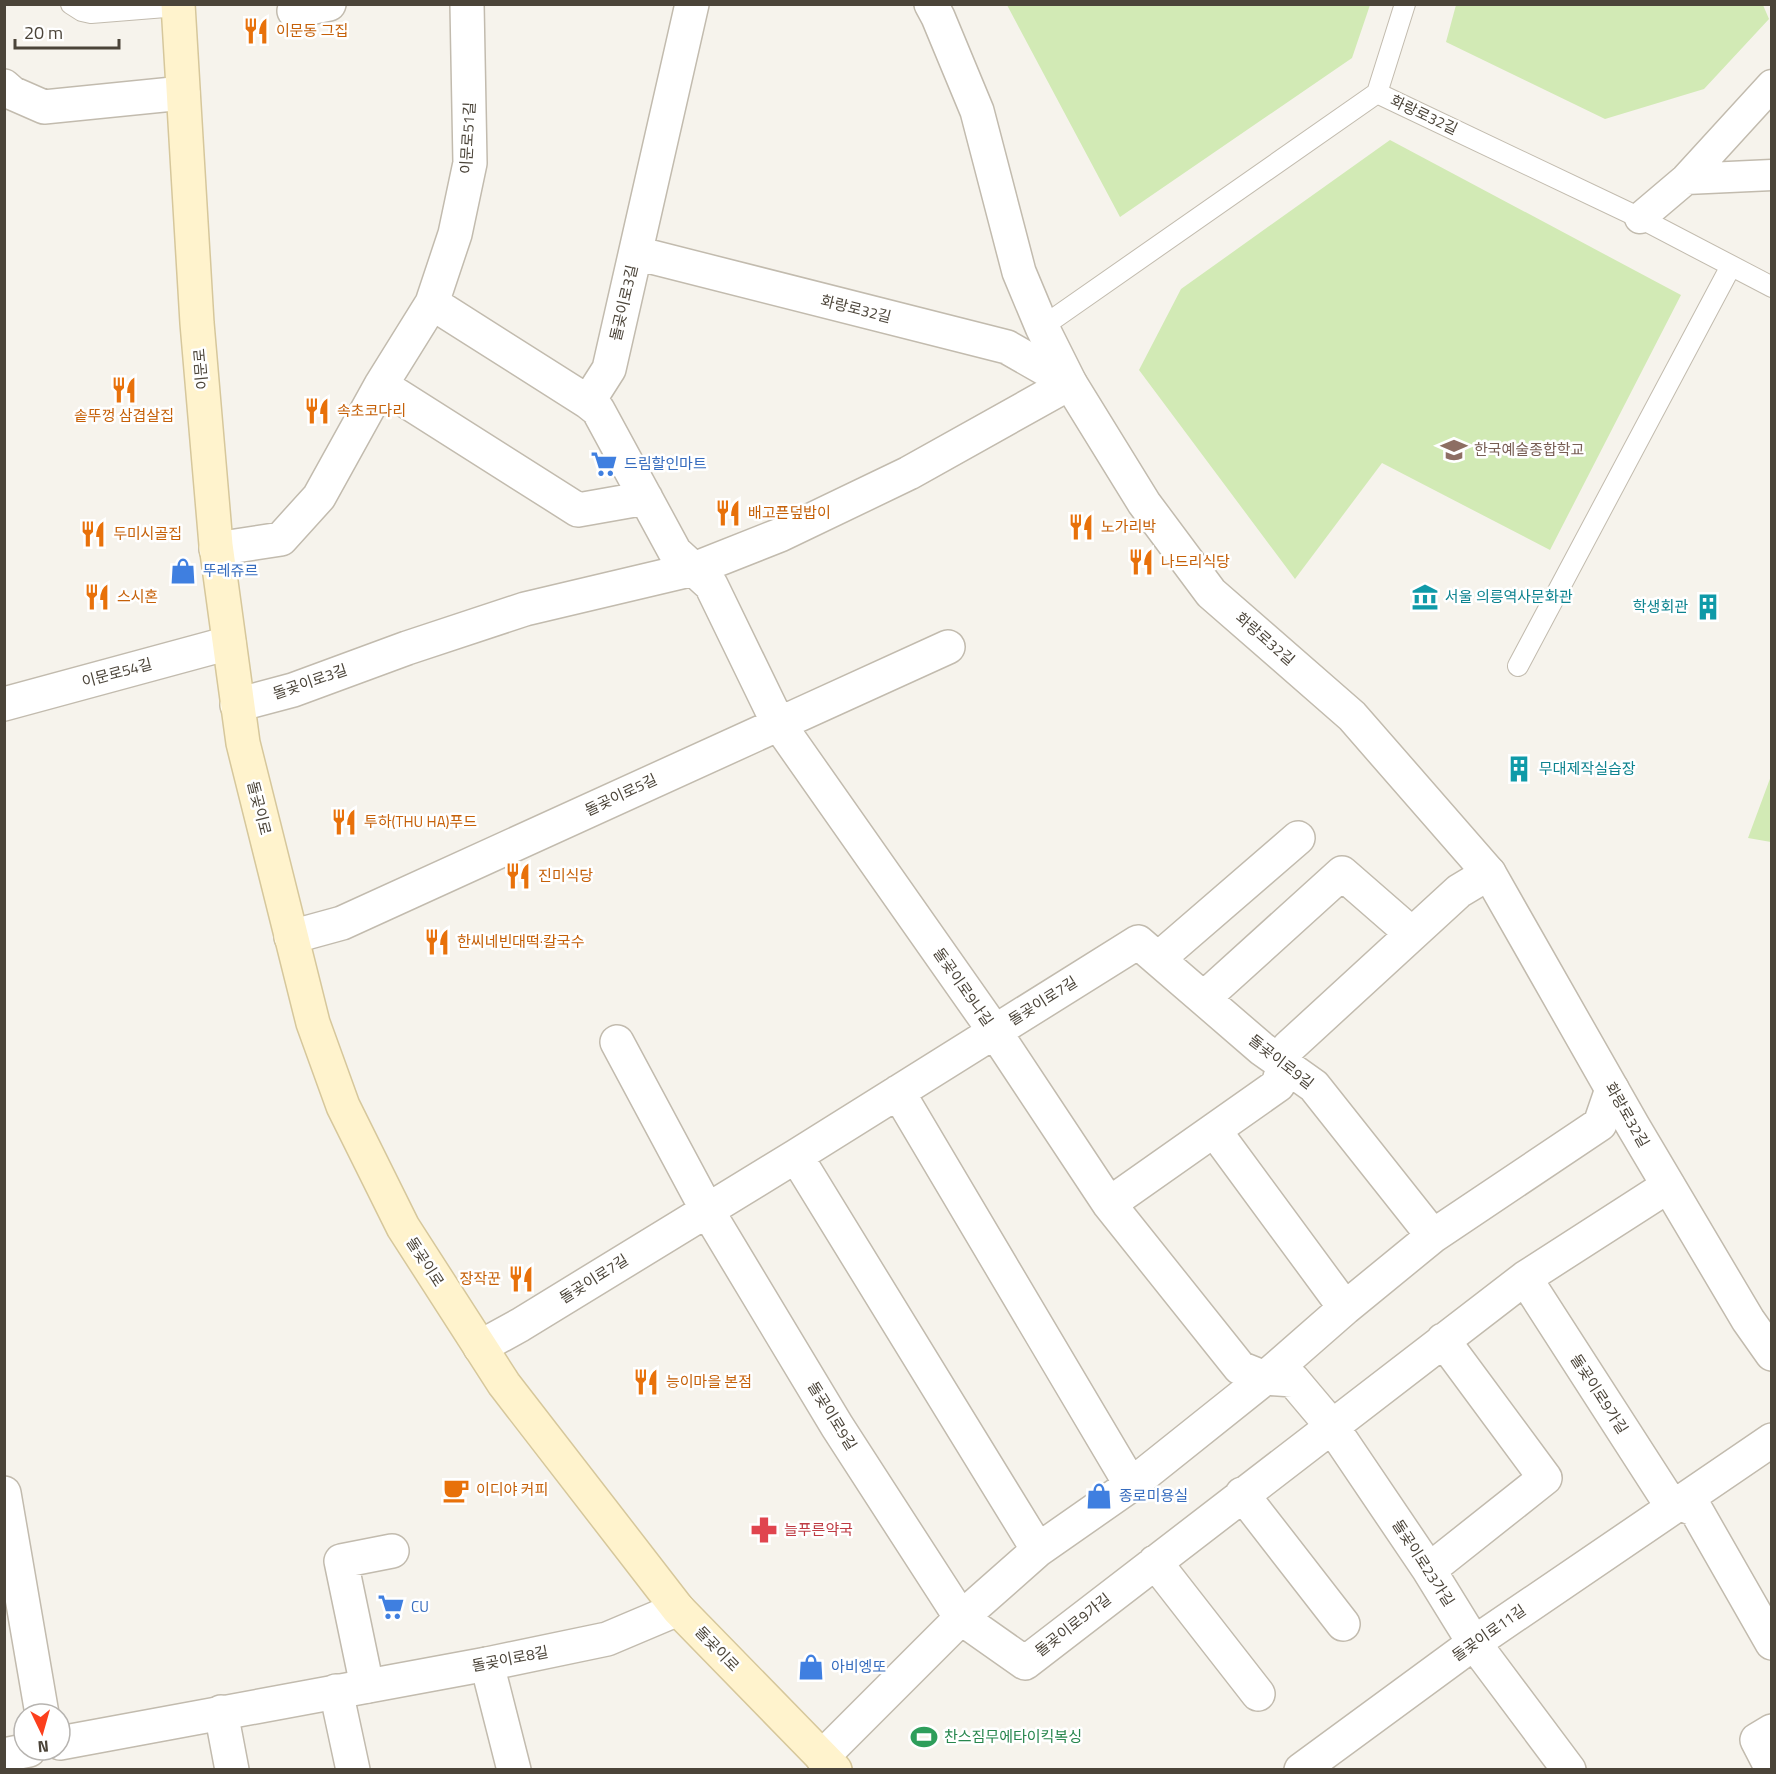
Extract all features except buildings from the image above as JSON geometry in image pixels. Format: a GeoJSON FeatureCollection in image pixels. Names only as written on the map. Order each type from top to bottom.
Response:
{"type":"FeatureCollection","features":[{"type":"Feature","properties":{"kind":"main road","name":"이문로"},"geometry":{"type":"LineString","coordinates":[[178,5],[197,323],[216,549],[229,643]]}},
{"type":"Feature","properties":{"kind":"main road","name":"돌곶이로"},"geometry":{"type":"LineString","coordinates":[[229,643],[243,743],[313,1023],[343,1106],[404,1227],[504,1384],[678,1609],[829,1763]]}},
{"type":"Feature","properties":{"kind":"street"},"geometry":{"type":"LineString","coordinates":[[294,11],[329,4]]}},
{"type":"Feature","properties":{"kind":"street","name":"이문로51길"},"geometry":{"type":"LineString","coordinates":[[216,549],[281,539],[319,497],[381,385],[432,303],[455,234],[470,163],[467,4]]}},
{"type":"Feature","properties":{"kind":"street","name":"돌곶이로3길"},"geometry":{"type":"LineString","coordinates":[[588,402],[609,369],[692,4]]}},
{"type":"Feature","properties":{"kind":"street","name":"화랑로32길"},"geometry":{"type":"LineString","coordinates":[[931,4],[977,111],[1019,272],[1042,327],[1070,383],[1144,503],[1211,593],[1352,716],[1489,873],[1668,1186],[1748,1320],[1772,1354]]}},
{"type":"Feature","properties":{"kind":"street"},"geometry":{"type":"LineString","coordinates":[[1640,218],[1686,179],[1772,85]]}},
{"type":"Feature","properties":{"kind":"street"},"geometry":{"type":"LineString","coordinates":[[4,86],[12,93],[44,107],[183,93]]}},
{"type":"Feature","properties":{"kind":"street"},"geometry":{"type":"LineString","coordinates":[[1686,179],[1772,175]]}},
{"type":"Feature","properties":{"kind":"street","name":"화랑로32길"},"geometry":{"type":"LineString","coordinates":[[636,254],[1007,347],[1070,383]]}},
{"type":"Feature","properties":{"kind":"street"},"geometry":{"type":"LineString","coordinates":[[432,303],[598,410],[675,552],[694,569]]}},
{"type":"Feature","properties":{"kind":"street","name":"돌곶이로3길"},"geometry":{"type":"LineString","coordinates":[[237,705],[293,690],[406,648],[525,609],[694,569],[780,535],[909,473],[1070,383]]}},
{"type":"Feature","properties":{"kind":"street"},"geometry":{"type":"LineString","coordinates":[[381,385],[578,510],[646,498]]}},
{"type":"Feature","properties":{"kind":"street","name":"돌곶이로9나길"},"geometry":{"type":"LineString","coordinates":[[694,569],[711,585],[778,723],[995,1032],[1109,1204],[1240,1368],[1265,1377]]}},
{"type":"Feature","properties":{"kind":"street","name":"이문로54길"},"geometry":{"type":"LineString","coordinates":[[4,704],[229,643]]}},
{"type":"Feature","properties":{"kind":"street","name":"돌곶이로5길"},"geometry":{"type":"LineString","coordinates":[[291,937],[342,923],[948,647]]}},
{"type":"Feature","properties":{"kind":"street"},"geometry":{"type":"LineString","coordinates":[[1158,959],[1298,838]]}},
{"type":"Feature","properties":{"kind":"street"},"geometry":{"type":"LineString","coordinates":[[1204,998],[1342,873],[1412,934]]}},
{"type":"Feature","properties":{"kind":"street"},"geometry":{"type":"LineString","coordinates":[[1109,1204],[1278,1085],[1282,1063],[1288,1048],[1459,891],[1489,873]]}},
{"type":"Feature","properties":{"kind":"street","name":"돌곶이로7길"},"geometry":{"type":"LineString","coordinates":[[480,1347],[520,1325],[707,1210],[1138,942],[1158,959]]}},
{"type":"Feature","properties":{"kind":"street","name":"돌곶이로9길"},"geometry":{"type":"LineString","coordinates":[[1158,959],[1262,1049],[1314,1086],[1433,1236]]}},
{"type":"Feature","properties":{"kind":"street"},"geometry":{"type":"LineString","coordinates":[[616,1042],[707,1210]]}},
{"type":"Feature","properties":{"kind":"street"},"geometry":{"type":"LineString","coordinates":[[829,1763],[961,1618],[1038,1550],[1131,1485],[1265,1377],[1433,1236],[1600,1124],[1612,1089]]}},
{"type":"Feature","properties":{"kind":"street"},"geometry":{"type":"LineString","coordinates":[[898,1092],[1131,1485]]}},
{"type":"Feature","properties":{"kind":"street"},"geometry":{"type":"LineString","coordinates":[[1214,1130],[1345,1308]]}},
{"type":"Feature","properties":{"kind":"street"},"geometry":{"type":"LineString","coordinates":[[796,1155],[1038,1550]]}},
{"type":"Feature","properties":{"kind":"street","name":"돌곶이로9가길"},"geometry":{"type":"LineString","coordinates":[[961,1618],[1025,1663],[1525,1278],[1668,1186]]}},
{"type":"Feature","properties":{"kind":"street","name":"돌곶이로9길"},"geometry":{"type":"LineString","coordinates":[[707,1210],[837,1426],[961,1618]]}},
{"type":"Feature","properties":{"kind":"street","name":"돌곶이로9가길"},"geometry":{"type":"LineString","coordinates":[[1525,1278],[1666,1497],[1680,1502]]}},
{"type":"Feature","properties":{"kind":"street"},"geometry":{"type":"LineString","coordinates":[[1428,1570],[1545,1478],[1443,1340]]}},
{"type":"Feature","properties":{"kind":"street","name":"돌곶이로23가길"},"geometry":{"type":"LineString","coordinates":[[1265,1377],[1293,1380],[1332,1425],[1474,1643],[1569,1770]]}},
{"type":"Feature","properties":{"kind":"street","name":"돌곶이로11길"},"geometry":{"type":"LineString","coordinates":[[1301,1770],[1474,1643],[1772,1440]]}},
{"type":"Feature","properties":{"kind":"street"},"geometry":{"type":"LineString","coordinates":[[4,1493],[40,1702]]}},
{"type":"Feature","properties":{"kind":"street"},"geometry":{"type":"LineString","coordinates":[[1242,1494],[1342,1624]]}},
{"type":"Feature","properties":{"kind":"street"},"geometry":{"type":"LineString","coordinates":[[1680,1502],[1696,1510],[1772,1643]]}},
{"type":"Feature","properties":{"kind":"street"},"geometry":{"type":"LineString","coordinates":[[353,1770],[352,1689],[341,1562],[392,1551]]}},
{"type":"Feature","properties":{"kind":"street"},"geometry":{"type":"LineString","coordinates":[[1155,1562],[1258,1694]]}},
{"type":"Feature","properties":{"kind":"street","name":"돌곶이로8길"},"geometry":{"type":"LineString","coordinates":[[72,1741],[487,1664],[607,1639],[678,1609]]}},
{"type":"Feature","properties":{"kind":"street"},"geometry":{"type":"LineString","coordinates":[[487,1664],[514,1770]]}},
{"type":"Feature","properties":{"kind":"street"},"geometry":{"type":"LineString","coordinates":[[221,1712],[232,1770]]}},
{"type":"Feature","properties":{"kind":"street"},"geometry":{"type":"LineString","coordinates":[[1772,1731],[1757,1740],[1772,1769]]}},
{"type":"Feature","properties":{"kind":"lane"},"geometry":{"type":"LineString","coordinates":[[71,4],[82,11],[91,13],[178,5]]}},
{"type":"Feature","properties":{"kind":"lane"},"geometry":{"type":"LineString","coordinates":[[1377,93],[1405,4]]}},
{"type":"Feature","properties":{"kind":"lane","name":"화랑로32길"},"geometry":{"type":"LineString","coordinates":[[1042,327],[1377,93],[1640,218],[1772,287]]}},
{"type":"Feature","properties":{"kind":"lane"},"geometry":{"type":"LineString","coordinates":[[1518,666],[1731,266]]}},
{"type":"Feature","properties":{"kind":"green space"},"geometry":{"type":"Polygon","coordinates":[[[1007,5],[1370,5],[1352,58],[1120,217],[1007,5]]]}},
{"type":"Feature","properties":{"kind":"green space"},"geometry":{"type":"Polygon","coordinates":[[[1456,5],[1763,5],[1769,19],[1704,89],[1605,119],[1446,42],[1456,5]]]}},
{"type":"Feature","properties":{"kind":"green space"},"geometry":{"type":"Polygon","coordinates":[[[1390,140],[1681,295],[1550,550],[1382,463],[1295,579],[1139,370],[1181,289],[1390,140]]]}},
{"type":"Feature","properties":{"kind":"green space"},"geometry":{"type":"Polygon","coordinates":[[[1771,776],[1771,842],[1748,838],[1771,776]]]}},
{"type":"Feature","properties":{"kind":"place","name":"이문동 그집"},"geometry":{"type":"Point","coordinates":[256,31]}},
{"type":"Feature","properties":{"kind":"place","name":"솥뚜껑 삼겹살집"},"geometry":{"type":"Point","coordinates":[124,390]}},
{"type":"Feature","properties":{"kind":"place","name":"속초코다리"},"geometry":{"type":"Point","coordinates":[317,411]}},
{"type":"Feature","properties":{"kind":"place","name":"한국예술종합학교"},"geometry":{"type":"Point","coordinates":[1454,450]}},
{"type":"Feature","properties":{"kind":"place","name":"드림할인마트"},"geometry":{"type":"Point","coordinates":[604,464]}},
{"type":"Feature","properties":{"kind":"place","name":"배고픈덮밥이"},"geometry":{"type":"Point","coordinates":[728,513]}},
{"type":"Feature","properties":{"kind":"place","name":"노가리박"},"geometry":{"type":"Point","coordinates":[1081,527]}},
{"type":"Feature","properties":{"kind":"place","name":"두미시골집"},"geometry":{"type":"Point","coordinates":[93,534]}},
{"type":"Feature","properties":{"kind":"place","name":"나드리식당"},"geometry":{"type":"Point","coordinates":[1141,562]}},
{"type":"Feature","properties":{"kind":"place","name":"뚜레쥬르"},"geometry":{"type":"Point","coordinates":[183,571]}},
{"type":"Feature","properties":{"kind":"place","name":"스시혼"},"geometry":{"type":"Point","coordinates":[97,597]}},
{"type":"Feature","properties":{"kind":"place","name":"서울 의릉역사문화관"},"geometry":{"type":"Point","coordinates":[1425,597]}},
{"type":"Feature","properties":{"kind":"place","name":"학생회관"},"geometry":{"type":"Point","coordinates":[1708,607]}},
{"type":"Feature","properties":{"kind":"place","name":"무대제작실습장"},"geometry":{"type":"Point","coordinates":[1519,769]}},
{"type":"Feature","properties":{"kind":"place","name":"투하(THU HA)푸드"},"geometry":{"type":"Point","coordinates":[344,822]}},
{"type":"Feature","properties":{"kind":"place","name":"진미식당"},"geometry":{"type":"Point","coordinates":[518,876]}},
{"type":"Feature","properties":{"kind":"place","name":"한씨네빈대떡·칼국수"},"geometry":{"type":"Point","coordinates":[437,942]}},
{"type":"Feature","properties":{"kind":"place","name":"장작꾼"},"geometry":{"type":"Point","coordinates":[521,1279]}},
{"type":"Feature","properties":{"kind":"place","name":"능이마을 본점"},"geometry":{"type":"Point","coordinates":[646,1382]}},
{"type":"Feature","properties":{"kind":"place","name":"이디야 커피"},"geometry":{"type":"Point","coordinates":[456,1490]}},
{"type":"Feature","properties":{"kind":"place","name":"종로미용실"},"geometry":{"type":"Point","coordinates":[1099,1496]}},
{"type":"Feature","properties":{"kind":"place","name":"늘푸른약국"},"geometry":{"type":"Point","coordinates":[764,1530]}},
{"type":"Feature","properties":{"kind":"place","name":"CU"},"geometry":{"type":"Point","coordinates":[391,1607]}},
{"type":"Feature","properties":{"kind":"place","name":"아비엥또"},"geometry":{"type":"Point","coordinates":[811,1667]}},
{"type":"Feature","properties":{"kind":"place","name":"찬스짐무에타이킥복싱"},"geometry":{"type":"Point","coordinates":[924,1737]}}]}
